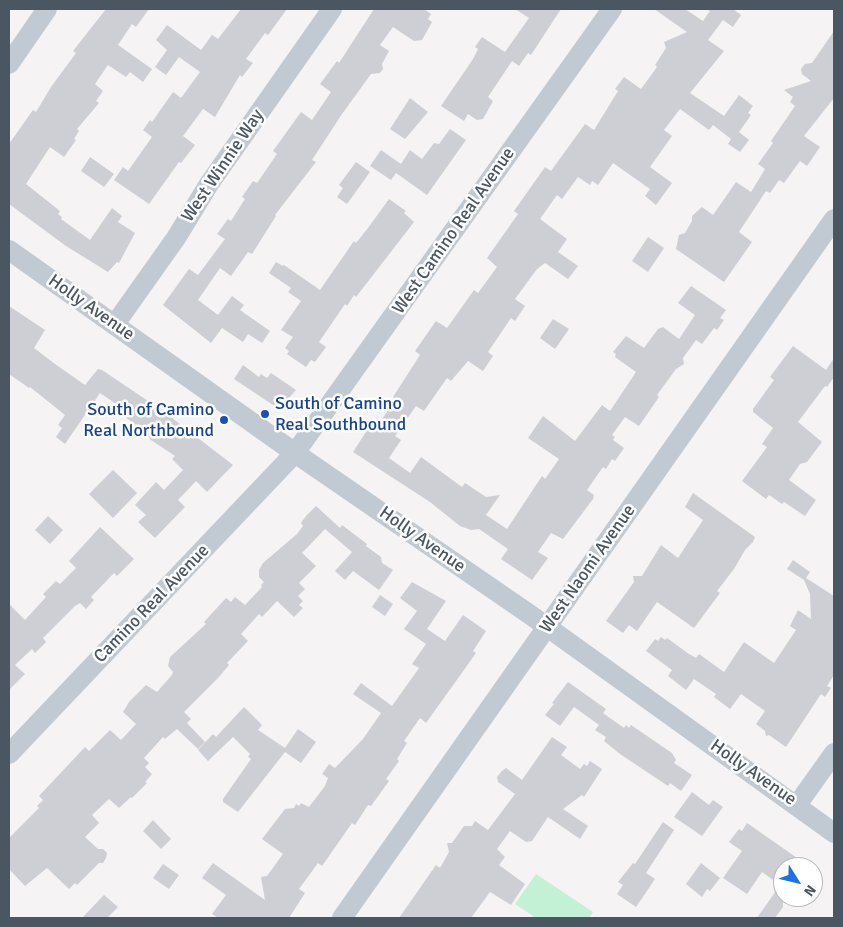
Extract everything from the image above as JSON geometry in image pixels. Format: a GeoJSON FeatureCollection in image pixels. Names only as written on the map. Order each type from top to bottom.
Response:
{"type":"FeatureCollection","features":[{"type":"Feature","properties":{"kind":"street"},"geometry":{"type":"LineString","coordinates":[[9,64],[47,9]]}},
{"type":"Feature","properties":{"kind":"street","name":"West Winnie Way"},"geometry":{"type":"LineString","coordinates":[[115,324],[176,238],[209,184],[332,9]]}},
{"type":"Feature","properties":{"kind":"street","name":"West Camino Real Avenue"},"geometry":{"type":"LineString","coordinates":[[295,453],[612,9]]}},
{"type":"Feature","properties":{"kind":"street","name":"West Naomi Avenue"},"geometry":{"type":"LineString","coordinates":[[342,918],[834,219]]}},
{"type":"Feature","properties":{"kind":"street","name":"Holly Avenue"},"geometry":{"type":"LineString","coordinates":[[9,250],[295,453],[548,627],[834,832]]}},
{"type":"Feature","properties":{"kind":"street","name":"Camino Real Avenue"},"geometry":{"type":"LineString","coordinates":[[9,754],[295,453]]}},
{"type":"Feature","properties":{"kind":"street"},"geometry":{"type":"LineString","coordinates":[[798,805],[834,752]]}},
{"type":"Feature","properties":{"kind":"green space"},"geometry":{"type":"Polygon","coordinates":[[[536,874],[593,912],[589,918],[536,918],[515,904],[536,874]]]}},
{"type":"Feature","properties":{"kind":"building"},"geometry":{"type":"Polygon","coordinates":[[[106,9],[149,9],[136,27],[132,24],[118,45],[152,69],[143,82],[130,72],[126,77],[108,65],[95,84],[103,91],[96,101],[99,103],[77,129],[79,131],[74,139],[76,140],[64,157],[50,147],[26,184],[60,211],[58,214],[62,217],[61,219],[90,240],[112,208],[122,216],[118,222],[135,233],[119,263],[117,262],[108,272],[66,246],[9,204],[9,144],[33,110],[36,112],[51,87],[76,53],[73,51],[106,9]]]}},
{"type":"Feature","properties":{"kind":"building"},"geometry":{"type":"Polygon","coordinates":[[[241,9],[287,9],[268,35],[265,33],[246,59],[253,63],[242,77],[240,75],[215,117],[203,109],[183,136],[195,145],[181,163],[179,162],[149,204],[114,180],[123,167],[128,171],[152,137],[143,130],[150,120],[152,122],[173,92],[181,98],[200,72],[179,57],[166,75],[155,67],[167,50],[156,40],[167,25],[201,50],[212,35],[218,39],[241,9]]]}},
{"type":"Feature","properties":{"kind":"building"},"geometry":{"type":"Polygon","coordinates":[[[374,9],[424,9],[431,14],[428,19],[432,22],[422,40],[414,41],[393,27],[380,45],[389,51],[382,64],[383,69],[380,73],[371,74],[342,114],[312,160],[316,162],[275,215],[252,254],[248,252],[231,276],[220,268],[198,300],[218,315],[232,296],[244,305],[240,310],[270,331],[262,343],[248,334],[243,342],[222,328],[211,343],[163,305],[189,269],[198,275],[225,239],[217,234],[228,219],[231,221],[245,199],[242,197],[253,181],[257,183],[277,154],[273,151],[301,112],[312,120],[331,92],[320,84],[337,61],[339,63],[374,9]]]}},
{"type":"Feature","properties":{"kind":"building"},"geometry":{"type":"Polygon","coordinates":[[[515,9],[561,9],[531,55],[528,53],[519,66],[512,61],[488,97],[493,101],[483,119],[477,120],[468,114],[464,121],[441,106],[473,59],[478,49],[475,47],[482,37],[505,52],[529,18],[515,9]]]}},
{"type":"Feature","properties":{"kind":"building"},"geometry":{"type":"Polygon","coordinates":[[[654,9],[685,9],[703,21],[710,11],[706,9],[733,9],[741,15],[733,27],[723,20],[708,40],[724,51],[690,93],[724,116],[739,95],[753,106],[748,113],[751,115],[739,132],[749,140],[740,152],[728,144],[731,139],[713,125],[709,130],[680,109],[664,130],[672,136],[650,167],[672,183],[656,205],[645,196],[650,189],[613,163],[598,185],[592,181],[590,185],[578,177],[562,199],[557,195],[540,219],[567,239],[558,252],[578,266],[568,279],[545,263],[537,269],[515,299],[525,306],[515,321],[511,318],[488,352],[493,356],[483,371],[468,361],[451,381],[447,378],[424,411],[416,406],[395,436],[401,440],[389,458],[410,473],[421,457],[462,487],[465,483],[486,497],[500,495],[486,515],[507,529],[542,476],[545,479],[559,459],[528,438],[543,416],[575,441],[602,405],[610,411],[636,372],[615,357],[616,354],[613,352],[626,336],[644,348],[658,329],[663,327],[679,339],[695,315],[678,303],[691,286],[726,310],[720,318],[724,320],[717,330],[714,328],[702,344],[696,340],[683,358],[684,364],[676,369],[657,395],[659,397],[639,426],[625,417],[612,435],[615,437],[613,440],[624,448],[615,461],[612,459],[606,469],[603,467],[587,490],[594,495],[593,499],[563,539],[551,533],[538,552],[548,558],[532,580],[501,559],[508,549],[479,529],[471,530],[460,526],[430,502],[353,452],[371,424],[378,425],[396,399],[393,397],[420,355],[415,351],[436,321],[447,328],[474,290],[478,293],[497,267],[487,258],[518,214],[514,211],[545,167],[551,171],[585,124],[594,130],[618,91],[615,89],[624,77],[641,89],[657,67],[655,65],[666,48],[664,42],[687,32],[654,9]]]}},
{"type":"Feature","properties":{"kind":"building"},"geometry":{"type":"Polygon","coordinates":[[[834,31],[834,98],[804,136],[820,147],[807,166],[800,161],[784,183],[779,180],[770,193],[766,191],[739,232],[752,242],[724,282],[676,249],[679,235],[685,233],[692,221],[692,216],[702,207],[713,215],[736,182],[751,192],[765,169],[758,164],[795,106],[790,102],[793,97],[784,90],[811,81],[802,74],[801,69],[805,64],[812,63],[834,31]]]}},
{"type":"Feature","properties":{"kind":"building"},"geometry":{"type":"Polygon","coordinates":[[[410,98],[428,112],[405,139],[390,129],[410,98]]]}},
{"type":"Feature","properties":{"kind":"building"},"geometry":{"type":"Polygon","coordinates":[[[450,129],[466,140],[427,195],[396,173],[391,180],[370,166],[381,150],[401,164],[410,150],[422,159],[434,143],[439,144],[450,129]]]}},
{"type":"Feature","properties":{"kind":"building"},"geometry":{"type":"Polygon","coordinates":[[[90,157],[114,174],[104,187],[81,171],[90,157]]]}},
{"type":"Feature","properties":{"kind":"building"},"geometry":{"type":"Polygon","coordinates":[[[356,162],[370,172],[347,204],[337,197],[343,188],[339,185],[356,162]]]}},
{"type":"Feature","properties":{"kind":"building"},"geometry":{"type":"Polygon","coordinates":[[[389,199],[406,211],[404,213],[414,222],[356,297],[354,295],[347,306],[345,304],[319,342],[326,347],[315,362],[311,360],[306,367],[287,354],[289,351],[285,348],[293,337],[281,330],[301,301],[288,292],[291,288],[269,273],[276,262],[284,265],[320,290],[354,241],[356,243],[389,199]]]}},
{"type":"Feature","properties":{"kind":"building"},"geometry":{"type":"Polygon","coordinates":[[[648,237],[664,248],[648,272],[632,261],[648,237]]]}},
{"type":"Feature","properties":{"kind":"building"},"geometry":{"type":"Polygon","coordinates":[[[9,306],[45,330],[34,348],[55,364],[85,385],[98,369],[102,370],[163,411],[233,465],[207,492],[196,481],[178,500],[185,507],[155,538],[138,522],[146,515],[135,505],[156,482],[164,490],[183,470],[172,459],[175,456],[151,440],[143,430],[125,417],[126,415],[117,408],[119,406],[100,393],[65,444],[56,437],[62,428],[58,425],[65,415],[30,387],[9,374],[9,306]]]}},
{"type":"Feature","properties":{"kind":"building"},"geometry":{"type":"Polygon","coordinates":[[[553,319],[569,329],[555,349],[540,338],[553,319]]]}},
{"type":"Feature","properties":{"kind":"building"},"geometry":{"type":"Polygon","coordinates":[[[793,346],[826,370],[834,358],[834,377],[798,422],[822,442],[807,462],[800,464],[789,480],[816,500],[805,516],[784,502],[782,504],[769,495],[766,499],[742,481],[767,447],[762,444],[773,428],[753,412],[753,409],[774,380],[770,377],[793,346]]]}},
{"type":"Feature","properties":{"kind":"building"},"geometry":{"type":"Polygon","coordinates":[[[243,365],[259,377],[261,374],[267,378],[271,373],[296,390],[279,409],[234,379],[243,365]]]}},
{"type":"Feature","properties":{"kind":"building"},"geometry":{"type":"Polygon","coordinates":[[[113,470],[137,493],[113,518],[89,494],[113,470]]]}},
{"type":"Feature","properties":{"kind":"building"},"geometry":{"type":"Polygon","coordinates":[[[693,493],[755,537],[753,542],[745,550],[734,569],[717,591],[720,593],[694,628],[657,602],[637,631],[629,625],[623,633],[606,621],[634,582],[633,576],[642,576],[661,545],[678,558],[703,520],[685,507],[693,493]]]}},
{"type":"Feature","properties":{"kind":"building"},"geometry":{"type":"Polygon","coordinates":[[[316,506],[340,528],[342,525],[367,544],[366,546],[381,557],[382,563],[393,570],[379,590],[353,571],[345,580],[335,571],[352,552],[325,529],[302,553],[316,566],[299,583],[305,589],[298,596],[303,601],[299,605],[303,608],[294,617],[277,601],[262,617],[259,614],[241,634],[248,641],[227,663],[229,665],[218,678],[184,712],[191,719],[187,723],[205,742],[198,749],[177,729],[165,739],[163,737],[144,758],[149,763],[145,767],[152,774],[145,782],[147,783],[119,808],[109,799],[92,815],[99,823],[85,837],[98,849],[103,849],[107,853],[106,858],[103,863],[99,863],[77,885],[75,883],[69,889],[47,868],[25,886],[9,869],[9,838],[39,808],[37,806],[43,800],[39,796],[85,747],[89,751],[110,730],[121,740],[136,724],[123,712],[129,702],[146,685],[157,692],[172,675],[173,672],[168,666],[170,657],[206,624],[204,622],[226,598],[231,602],[235,597],[245,605],[262,587],[261,585],[264,582],[259,577],[259,570],[263,563],[297,534],[303,526],[301,523],[316,506]]]}},
{"type":"Feature","properties":{"kind":"building"},"geometry":{"type":"Polygon","coordinates":[[[48,516],[63,530],[50,544],[35,530],[48,516]]]}},
{"type":"Feature","properties":{"kind":"building"},"geometry":{"type":"Polygon","coordinates":[[[100,527],[134,559],[117,576],[114,573],[91,597],[94,600],[86,609],[80,603],[75,606],[43,638],[46,642],[35,653],[32,649],[15,665],[25,674],[9,690],[9,604],[25,620],[46,597],[43,594],[56,581],[60,584],[76,568],[69,561],[100,527]]]}},
{"type":"Feature","properties":{"kind":"building"},"geometry":{"type":"Polygon","coordinates":[[[793,560],[810,572],[806,578],[834,596],[834,675],[827,686],[831,688],[825,697],[821,694],[786,747],[769,735],[766,736],[765,731],[756,724],[765,711],[741,694],[730,709],[714,697],[716,694],[694,679],[686,690],[668,676],[672,670],[646,651],[655,639],[658,641],[661,637],[665,640],[667,638],[696,658],[699,654],[724,672],[744,642],[774,663],[796,630],[790,626],[798,610],[811,619],[810,594],[804,580],[787,569],[793,560]]]}},
{"type":"Feature","properties":{"kind":"building"},"geometry":{"type":"Polygon","coordinates":[[[412,582],[446,601],[427,629],[445,641],[463,615],[486,631],[473,651],[476,653],[426,723],[420,718],[404,741],[407,743],[397,759],[399,761],[386,779],[389,781],[371,806],[368,805],[355,825],[352,823],[322,866],[318,863],[299,889],[305,893],[289,918],[218,918],[212,914],[226,895],[202,878],[213,863],[265,900],[261,877],[267,876],[283,854],[262,839],[285,809],[294,808],[296,804],[299,806],[301,803],[309,807],[325,786],[328,778],[322,774],[329,764],[335,768],[363,739],[381,713],[353,694],[361,683],[392,706],[419,668],[412,664],[426,644],[404,629],[417,611],[400,598],[412,582]]]}},
{"type":"Feature","properties":{"kind":"building"},"geometry":{"type":"Polygon","coordinates":[[[380,595],[393,604],[385,616],[372,607],[380,595]]]}},
{"type":"Feature","properties":{"kind":"building"},"geometry":{"type":"Polygon","coordinates":[[[568,682],[606,709],[603,713],[624,728],[626,725],[629,728],[631,725],[672,753],[676,760],[674,763],[692,775],[681,791],[670,783],[668,786],[620,754],[604,741],[606,737],[595,730],[599,725],[574,707],[560,726],[545,715],[568,682]]]}},
{"type":"Feature","properties":{"kind":"building"},"geometry":{"type":"Polygon","coordinates":[[[244,707],[262,725],[258,730],[285,748],[298,729],[316,742],[301,763],[285,752],[238,812],[223,802],[223,799],[251,759],[248,757],[250,754],[233,737],[208,761],[198,750],[213,734],[216,737],[244,707]]]}},
{"type":"Feature","properties":{"kind":"building"},"geometry":{"type":"Polygon","coordinates":[[[552,737],[567,747],[561,755],[580,769],[584,764],[587,766],[590,761],[602,769],[584,797],[582,795],[563,809],[588,826],[580,839],[548,817],[532,841],[526,842],[510,831],[497,849],[505,857],[499,865],[525,884],[511,905],[490,892],[471,918],[399,918],[436,865],[440,868],[449,852],[447,843],[452,843],[464,826],[472,826],[475,821],[488,830],[515,794],[498,782],[497,777],[502,771],[506,768],[522,780],[552,737]]]}},
{"type":"Feature","properties":{"kind":"building"},"geometry":{"type":"Polygon","coordinates":[[[692,792],[709,805],[713,800],[723,807],[702,836],[674,817],[692,792]]]}},
{"type":"Feature","properties":{"kind":"building"},"geometry":{"type":"Polygon","coordinates":[[[153,820],[171,839],[161,849],[143,831],[153,820]]]}},
{"type":"Feature","properties":{"kind":"building"},"geometry":{"type":"Polygon","coordinates":[[[663,822],[674,830],[646,873],[655,879],[636,907],[617,894],[623,885],[618,882],[633,863],[635,864],[663,822]]]}},
{"type":"Feature","properties":{"kind":"building"},"geometry":{"type":"Polygon","coordinates":[[[747,823],[796,857],[773,857],[773,880],[762,872],[747,894],[723,878],[742,851],[729,842],[739,829],[742,831],[747,823]]]}},
{"type":"Feature","properties":{"kind":"building"},"geometry":{"type":"Polygon","coordinates":[[[701,863],[720,878],[710,891],[707,889],[702,897],[686,884],[701,863]]]}},
{"type":"Feature","properties":{"kind":"building"},"geometry":{"type":"Polygon","coordinates":[[[163,864],[179,875],[169,889],[153,878],[163,864]]]}},
{"type":"Feature","properties":{"kind":"building"},"geometry":{"type":"Polygon","coordinates":[[[104,895],[118,907],[107,918],[82,918],[104,895]]]}},
{"type":"Feature","properties":{"kind":"building"},"geometry":{"type":"Polygon","coordinates":[[[773,895],[773,907],[783,907],[775,918],[757,918],[773,895]]]}},
{"type":"Feature","properties":{"kind":"place","name":"South of Camino Real Southbound"},"geometry":{"type":"Point","coordinates":[265,414]}},
{"type":"Feature","properties":{"kind":"place","name":"South of Camino Real Northbound"},"geometry":{"type":"Point","coordinates":[224,420]}}]}
